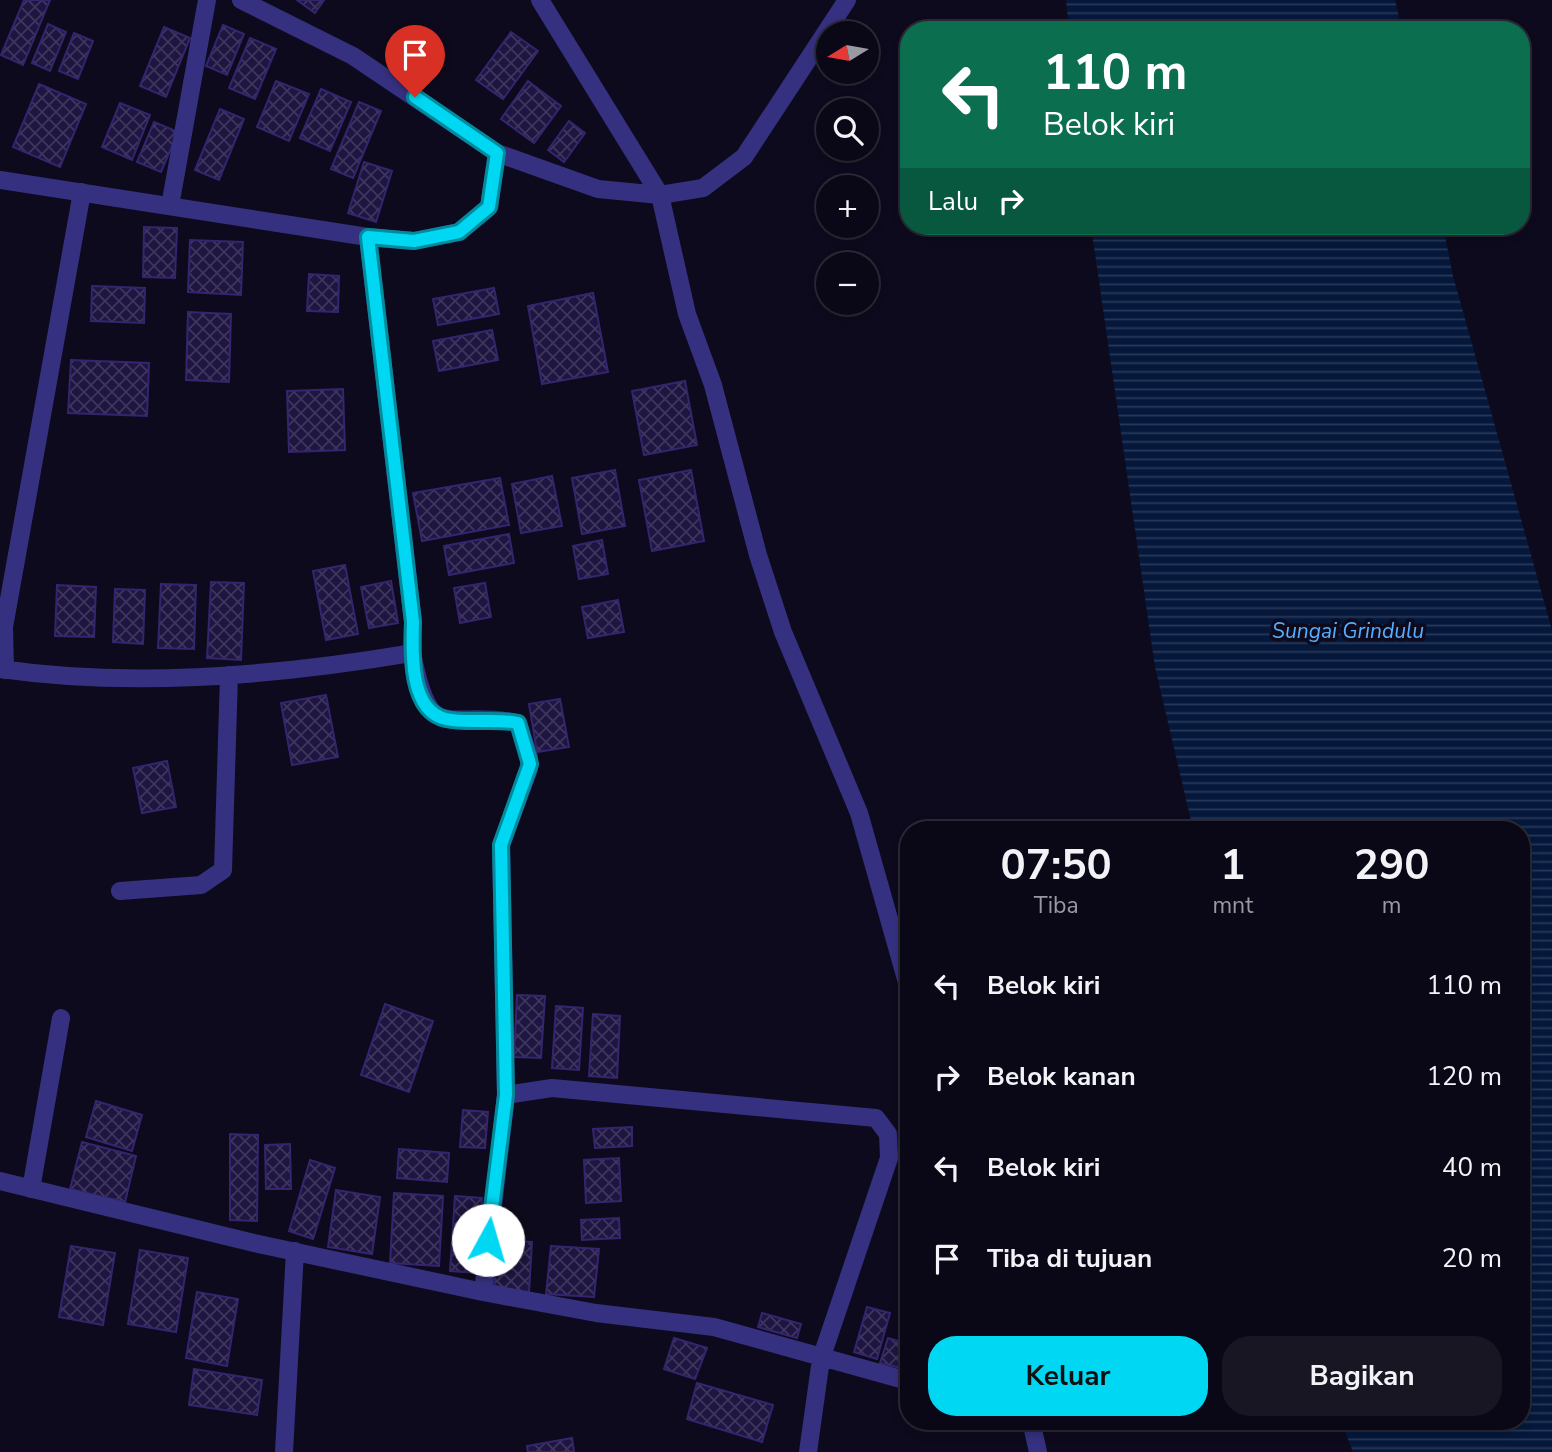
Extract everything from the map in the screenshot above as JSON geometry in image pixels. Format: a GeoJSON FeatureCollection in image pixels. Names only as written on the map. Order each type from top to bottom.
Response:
{"type":"FeatureCollection","features":[{"type":"Feature","properties":{"kind":"street"},"geometry":{"type":"LineString","coordinates":[[170,206],[207,0]]}},
{"type":"Feature","properties":{"kind":"street"},"geometry":{"type":"LineString","coordinates":[[241,0],[353,56],[497,153],[598,189],[660,195],[703,188],[744,157],[847,0]]}},
{"type":"Feature","properties":{"kind":"street"},"geometry":{"type":"LineString","coordinates":[[540,0],[660,195],[687,314],[713,385],[765,578],[783,632],[859,813],[900,958]]}},
{"type":"Feature","properties":{"kind":"street"},"geometry":{"type":"LineString","coordinates":[[0,180],[368,237],[414,241],[459,232],[489,207],[497,153]]}},
{"type":"Feature","properties":{"kind":"street"},"geometry":{"type":"LineString","coordinates":[[82,192],[4,627],[3,669],[70,676],[229,676],[412,653]]}},
{"type":"Feature","properties":{"kind":"street"},"geometry":{"type":"LineString","coordinates":[[368,237],[413,622],[412,653],[420,693],[435,715],[447,720],[518,723],[529,757],[529,769],[501,845],[506,1095],[483,1292]]}},
{"type":"Feature","properties":{"kind":"street"},"geometry":{"type":"LineString","coordinates":[[120,891],[201,885],[223,870],[229,676]]}},
{"type":"Feature","properties":{"kind":"street"},"geometry":{"type":"LineString","coordinates":[[31,1189],[61,1018]]}},
{"type":"Feature","properties":{"kind":"street"},"geometry":{"type":"LineString","coordinates":[[506,1095],[552,1088],[876,1118],[888,1134],[889,1158],[821,1359],[807,1452]]}},
{"type":"Feature","properties":{"kind":"street"},"geometry":{"type":"LineString","coordinates":[[0,1181],[295,1251],[483,1292],[596,1313],[714,1326],[821,1359],[900,1379]]}},
{"type":"Feature","properties":{"kind":"street"},"geometry":{"type":"LineString","coordinates":[[284,1452],[295,1251]]}},
{"type":"Feature","properties":{"kind":"street"},"geometry":{"type":"LineString","coordinates":[[1033,1430],[1038,1452]]}},
{"type":"Feature","properties":{"kind":"water"},"geometry":{"type":"Polygon","coordinates":[[[1066,0],[1395,0],[1400,21],[1068,21],[1066,0]]]}},
{"type":"Feature","properties":{"kind":"water","name":"Sungai Grindulu"},"geometry":{"type":"Polygon","coordinates":[[[1092,235],[1445,235],[1453,276],[1552,630],[1552,1452],[1353,1452],[1344,1430],[1530,1430],[1530,821],[1191,821],[1155,667],[1092,235]]]}},
{"type":"Feature","properties":{"kind":"building"},"geometry":{"type":"Polygon","coordinates":[[[24,0],[50,0],[23,65],[1,55],[24,0]]]}},
{"type":"Feature","properties":{"kind":"building"},"geometry":{"type":"Polygon","coordinates":[[[297,0],[324,0],[315,13],[297,0]]]}},
{"type":"Feature","properties":{"kind":"building"},"geometry":{"type":"Polygon","coordinates":[[[48,24],[66,32],[50,71],[32,63],[48,24]]]}},
{"type":"Feature","properties":{"kind":"building"},"geometry":{"type":"Polygon","coordinates":[[[223,25],[244,34],[227,75],[206,66],[223,25]]]}},
{"type":"Feature","properties":{"kind":"building"},"geometry":{"type":"Polygon","coordinates":[[[164,27],[190,38],[166,97],[140,86],[164,27]]]}},
{"type":"Feature","properties":{"kind":"building"},"geometry":{"type":"Polygon","coordinates":[[[511,32],[538,51],[503,99],[476,80],[511,32]]]}},
{"type":"Feature","properties":{"kind":"building"},"geometry":{"type":"Polygon","coordinates":[[[74,33],[93,41],[78,79],[59,71],[74,33]]]}},
{"type":"Feature","properties":{"kind":"building"},"geometry":{"type":"Polygon","coordinates":[[[250,38],[276,49],[255,99],[229,88],[250,38]]]}},
{"type":"Feature","properties":{"kind":"building"},"geometry":{"type":"Polygon","coordinates":[[[276,81],[309,94],[289,141],[257,127],[276,81]]]}},
{"type":"Feature","properties":{"kind":"building"},"geometry":{"type":"Polygon","coordinates":[[[528,81],[561,106],[534,143],[501,119],[528,81]]]}},
{"type":"Feature","properties":{"kind":"building"},"geometry":{"type":"Polygon","coordinates":[[[39,84],[86,104],[60,167],[13,147],[39,84]]]}},
{"type":"Feature","properties":{"kind":"building"},"geometry":{"type":"Polygon","coordinates":[[[321,89],[351,102],[330,151],[300,138],[321,89]]]}},
{"type":"Feature","properties":{"kind":"building"},"geometry":{"type":"Polygon","coordinates":[[[359,102],[381,111],[353,178],[331,169],[359,102]]]}},
{"type":"Feature","properties":{"kind":"building"},"geometry":{"type":"Polygon","coordinates":[[[120,103],[150,115],[132,160],[102,147],[120,103]]]}},
{"type":"Feature","properties":{"kind":"building"},"geometry":{"type":"Polygon","coordinates":[[[220,109],[244,119],[219,180],[195,170],[220,109]]]}},
{"type":"Feature","properties":{"kind":"building"},"geometry":{"type":"Polygon","coordinates":[[[569,121],[585,133],[564,162],[548,150],[569,121]]]}},
{"type":"Feature","properties":{"kind":"building"},"geometry":{"type":"Polygon","coordinates":[[[154,122],[178,132],[161,172],[137,162],[154,122]]]}},
{"type":"Feature","properties":{"kind":"building"},"geometry":{"type":"Polygon","coordinates":[[[364,162],[392,171],[376,222],[348,213],[364,162]]]}},
{"type":"Feature","properties":{"kind":"building"},"geometry":{"type":"Polygon","coordinates":[[[144,227],[177,228],[175,278],[143,277],[144,227]]]}},
{"type":"Feature","properties":{"kind":"building"},"geometry":{"type":"Polygon","coordinates":[[[190,240],[243,242],[241,295],[188,292],[190,240]]]}},
{"type":"Feature","properties":{"kind":"building"},"geometry":{"type":"Polygon","coordinates":[[[309,274],[339,276],[338,312],[307,311],[309,274]]]}},
{"type":"Feature","properties":{"kind":"building"},"geometry":{"type":"Polygon","coordinates":[[[92,286],[145,288],[144,323],[91,321],[92,286]]]}},
{"type":"Feature","properties":{"kind":"building"},"geometry":{"type":"Polygon","coordinates":[[[494,288],[499,314],[438,325],[433,299],[494,288]]]}},
{"type":"Feature","properties":{"kind":"building"},"geometry":{"type":"Polygon","coordinates":[[[593,293],[608,372],[542,384],[528,306],[593,293]]]}},
{"type":"Feature","properties":{"kind":"building"},"geometry":{"type":"Polygon","coordinates":[[[188,312],[231,314],[229,382],[186,380],[188,312]]]}},
{"type":"Feature","properties":{"kind":"building"},"geometry":{"type":"Polygon","coordinates":[[[492,330],[498,360],[439,371],[433,341],[492,330]]]}},
{"type":"Feature","properties":{"kind":"building"},"geometry":{"type":"Polygon","coordinates":[[[71,360],[149,363],[147,416],[68,413],[71,360]]]}},
{"type":"Feature","properties":{"kind":"building"},"geometry":{"type":"Polygon","coordinates":[[[685,381],[697,445],[644,455],[632,391],[685,381]]]}},
{"type":"Feature","properties":{"kind":"building"},"geometry":{"type":"Polygon","coordinates":[[[343,389],[345,450],[289,452],[287,391],[343,389]]]}},
{"type":"Feature","properties":{"kind":"building"},"geometry":{"type":"Polygon","coordinates":[[[615,470],[625,526],[582,534],[572,478],[615,470]]]}},
{"type":"Feature","properties":{"kind":"building"},"geometry":{"type":"Polygon","coordinates":[[[691,470],[704,541],[652,551],[639,480],[691,470]]]}},
{"type":"Feature","properties":{"kind":"building"},"geometry":{"type":"Polygon","coordinates":[[[552,476],[562,526],[521,533],[512,484],[552,476]]]}},
{"type":"Feature","properties":{"kind":"building"},"geometry":{"type":"Polygon","coordinates":[[[500,478],[509,525],[422,541],[413,493],[500,478]]]}},
{"type":"Feature","properties":{"kind":"building"},"geometry":{"type":"Polygon","coordinates":[[[509,534],[514,563],[449,575],[444,546],[509,534]]]}},
{"type":"Feature","properties":{"kind":"building"},"geometry":{"type":"Polygon","coordinates":[[[602,540],[608,574],[579,579],[573,546],[602,540]]]}},
{"type":"Feature","properties":{"kind":"building"},"geometry":{"type":"Polygon","coordinates":[[[345,565],[358,634],[326,640],[313,571],[345,565]]]}},
{"type":"Feature","properties":{"kind":"building"},"geometry":{"type":"Polygon","coordinates":[[[391,581],[398,623],[369,628],[361,587],[391,581]]]}},
{"type":"Feature","properties":{"kind":"building"},"geometry":{"type":"Polygon","coordinates":[[[211,582],[244,583],[241,660],[207,658],[211,582]]]}},
{"type":"Feature","properties":{"kind":"building"},"geometry":{"type":"Polygon","coordinates":[[[485,583],[491,617],[460,623],[454,588],[485,583]]]}},
{"type":"Feature","properties":{"kind":"building"},"geometry":{"type":"Polygon","coordinates":[[[161,584],[196,585],[194,649],[158,648],[161,584]]]}},
{"type":"Feature","properties":{"kind":"building"},"geometry":{"type":"Polygon","coordinates":[[[57,585],[96,587],[94,637],[55,636],[57,585]]]}},
{"type":"Feature","properties":{"kind":"building"},"geometry":{"type":"Polygon","coordinates":[[[115,589],[145,590],[143,644],[113,642],[115,589]]]}},
{"type":"Feature","properties":{"kind":"building"},"geometry":{"type":"Polygon","coordinates":[[[618,600],[624,632],[588,638],[582,607],[618,600]]]}},
{"type":"Feature","properties":{"kind":"building"},"geometry":{"type":"Polygon","coordinates":[[[326,695],[338,757],[292,765],[281,703],[326,695]]]}},
{"type":"Feature","properties":{"kind":"building"},"geometry":{"type":"Polygon","coordinates":[[[560,699],[569,747],[537,752],[529,704],[560,699]]]}},
{"type":"Feature","properties":{"kind":"building"},"geometry":{"type":"Polygon","coordinates":[[[167,761],[176,807],[142,813],[133,768],[167,761]]]}},
{"type":"Feature","properties":{"kind":"building"},"geometry":{"type":"Polygon","coordinates":[[[517,995],[545,996],[541,1058],[514,1057],[517,995]]]}},
{"type":"Feature","properties":{"kind":"building"},"geometry":{"type":"Polygon","coordinates":[[[385,1004],[433,1021],[409,1092],[361,1075],[385,1004]]]}},
{"type":"Feature","properties":{"kind":"building"},"geometry":{"type":"Polygon","coordinates":[[[556,1006],[583,1008],[579,1070],[552,1068],[556,1006]]]}},
{"type":"Feature","properties":{"kind":"building"},"geometry":{"type":"Polygon","coordinates":[[[593,1014],[620,1016],[617,1078],[589,1076],[593,1014]]]}},
{"type":"Feature","properties":{"kind":"building"},"geometry":{"type":"Polygon","coordinates":[[[96,1101],[142,1115],[132,1151],[86,1137],[96,1101]]]}},
{"type":"Feature","properties":{"kind":"building"},"geometry":{"type":"Polygon","coordinates":[[[463,1110],[488,1112],[485,1148],[460,1147],[463,1110]]]}},
{"type":"Feature","properties":{"kind":"building"},"geometry":{"type":"Polygon","coordinates":[[[632,1127],[632,1146],[595,1148],[593,1129],[632,1127]]]}},
{"type":"Feature","properties":{"kind":"building"},"geometry":{"type":"Polygon","coordinates":[[[230,1134],[258,1135],[257,1221],[230,1220],[230,1134]]]}},
{"type":"Feature","properties":{"kind":"building"},"geometry":{"type":"Polygon","coordinates":[[[82,1142],[136,1156],[125,1202],[70,1189],[82,1142]]]}},
{"type":"Feature","properties":{"kind":"building"},"geometry":{"type":"Polygon","coordinates":[[[290,1144],[291,1189],[266,1189],[265,1145],[290,1144]]]}},
{"type":"Feature","properties":{"kind":"building"},"geometry":{"type":"Polygon","coordinates":[[[399,1149],[449,1153],[447,1182],[397,1178],[399,1149]]]}},
{"type":"Feature","properties":{"kind":"building"},"geometry":{"type":"Polygon","coordinates":[[[619,1158],[621,1201],[586,1203],[584,1160],[619,1158]]]}},
{"type":"Feature","properties":{"kind":"building"},"geometry":{"type":"Polygon","coordinates":[[[310,1160],[335,1168],[313,1239],[289,1231],[310,1160]]]}},
{"type":"Feature","properties":{"kind":"building"},"geometry":{"type":"Polygon","coordinates":[[[336,1190],[380,1197],[372,1254],[328,1247],[336,1190]]]}},
{"type":"Feature","properties":{"kind":"building"},"geometry":{"type":"Polygon","coordinates":[[[394,1193],[443,1196],[439,1266],[390,1263],[394,1193]]]}},
{"type":"Feature","properties":{"kind":"building"},"geometry":{"type":"Polygon","coordinates":[[[455,1196],[482,1198],[478,1273],[450,1271],[455,1196]]]}},
{"type":"Feature","properties":{"kind":"building"},"geometry":{"type":"Polygon","coordinates":[[[619,1218],[620,1238],[582,1240],[581,1220],[619,1218]]]}},
{"type":"Feature","properties":{"kind":"building"},"geometry":{"type":"Polygon","coordinates":[[[496,1240],[532,1242],[529,1292],[494,1290],[496,1240]]]}},
{"type":"Feature","properties":{"kind":"building"},"geometry":{"type":"Polygon","coordinates":[[[71,1246],[115,1253],[103,1325],[59,1317],[71,1246]]]}},
{"type":"Feature","properties":{"kind":"building"},"geometry":{"type":"Polygon","coordinates":[[[551,1246],[599,1249],[594,1297],[546,1294],[551,1246]]]}},
{"type":"Feature","properties":{"kind":"building"},"geometry":{"type":"Polygon","coordinates":[[[140,1250],[188,1258],[176,1332],[128,1324],[140,1250]]]}},
{"type":"Feature","properties":{"kind":"building"},"geometry":{"type":"Polygon","coordinates":[[[197,1292],[238,1299],[227,1366],[186,1358],[197,1292]]]}},
{"type":"Feature","properties":{"kind":"building"},"geometry":{"type":"Polygon","coordinates":[[[867,1307],[890,1313],[877,1359],[854,1352],[867,1307]]]}},
{"type":"Feature","properties":{"kind":"building"},"geometry":{"type":"Polygon","coordinates":[[[762,1313],[801,1324],[797,1338],[758,1327],[762,1313]]]}},
{"type":"Feature","properties":{"kind":"building"},"geometry":{"type":"Polygon","coordinates":[[[674,1338],[707,1348],[695,1379],[664,1369],[674,1338]]]}},
{"type":"Feature","properties":{"kind":"building"},"geometry":{"type":"Polygon","coordinates":[[[888,1338],[900,1342],[900,1368],[880,1363],[888,1338]]]}},
{"type":"Feature","properties":{"kind":"building"},"geometry":{"type":"Polygon","coordinates":[[[194,1369],[262,1380],[257,1415],[189,1405],[194,1369]]]}},
{"type":"Feature","properties":{"kind":"building"},"geometry":{"type":"Polygon","coordinates":[[[697,1383],[773,1405],[762,1442],[687,1419],[697,1383]]]}},
{"type":"Feature","properties":{"kind":"building"},"geometry":{"type":"Polygon","coordinates":[[[572,1438],[574,1452],[528,1452],[527,1446],[572,1438]]]}},
{"type":"Feature","properties":{"kind":"route"},"geometry":{"type":"LineString","coordinates":[[415,97],[497,153],[489,207],[459,232],[414,241],[368,237],[413,622],[412,653],[420,693],[426,707],[447,720],[518,723],[530,761],[501,845],[506,1095],[488,1240]]}}]}
